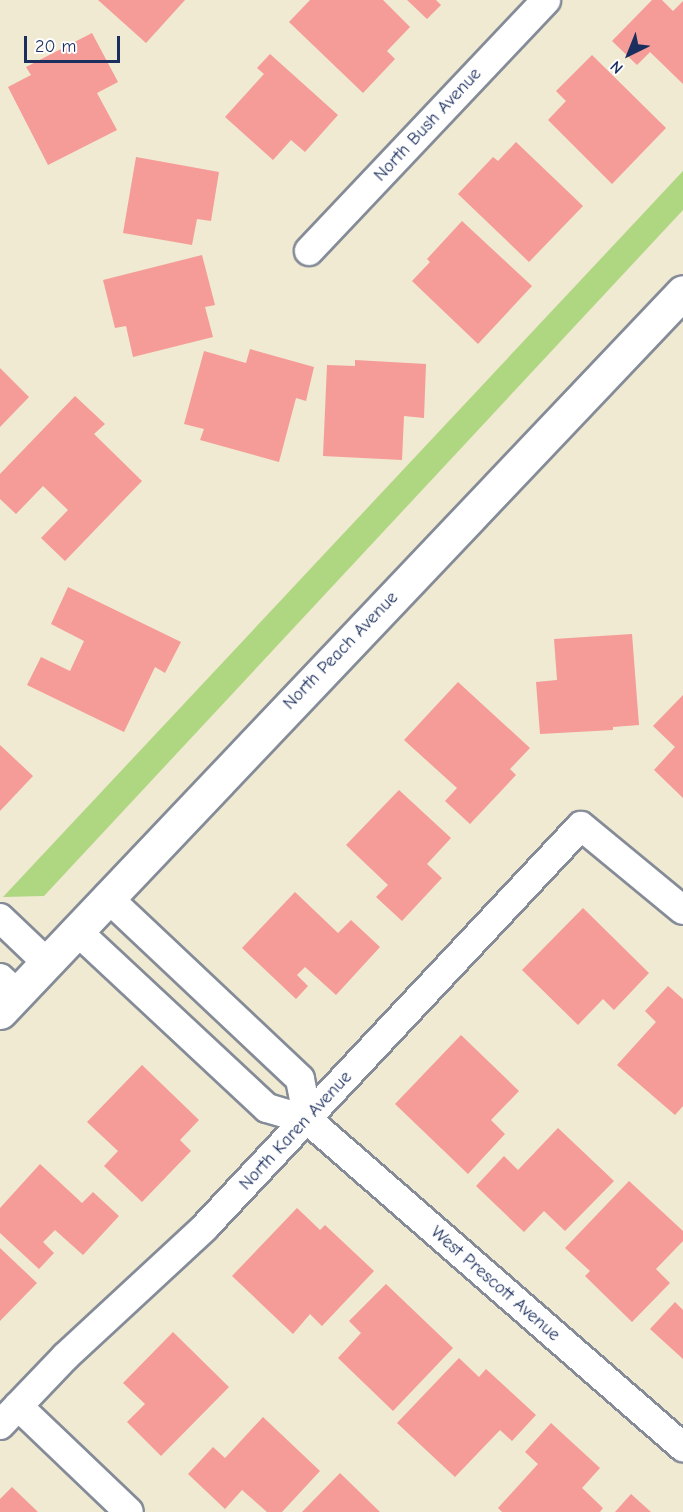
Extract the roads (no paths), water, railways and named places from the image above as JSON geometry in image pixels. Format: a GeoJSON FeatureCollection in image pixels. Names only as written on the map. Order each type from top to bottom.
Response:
{"type":"FeatureCollection","features":[{"type":"Feature","properties":{"kind":"street","name":"North Bush Avenue"},"geometry":{"type":"LineString","coordinates":[[309,251],[546,0]]}},
{"type":"Feature","properties":{"kind":"street","name":"North Peach Avenue"},"geometry":{"type":"LineString","coordinates":[[6,995],[46,962],[683,292]]}},
{"type":"Feature","properties":{"kind":"street","name":"North Karen Avenue"},"geometry":{"type":"LineString","coordinates":[[9,1415],[66,1356],[204,1228],[308,1120],[581,826],[683,910]]}},
{"type":"Feature","properties":{"kind":"street"},"geometry":{"type":"LineString","coordinates":[[107,897],[300,1079],[308,1120]]}},
{"type":"Feature","properties":{"kind":"street"},"geometry":{"type":"LineString","coordinates":[[0,918],[46,962]]}},
{"type":"Feature","properties":{"kind":"street","name":"West Prescott Avenue"},"geometry":{"type":"LineString","coordinates":[[76,930],[267,1108],[308,1120],[683,1448]]}},
{"type":"Feature","properties":{"kind":"street"},"geometry":{"type":"LineString","coordinates":[[9,1415],[129,1512]]}}]}
